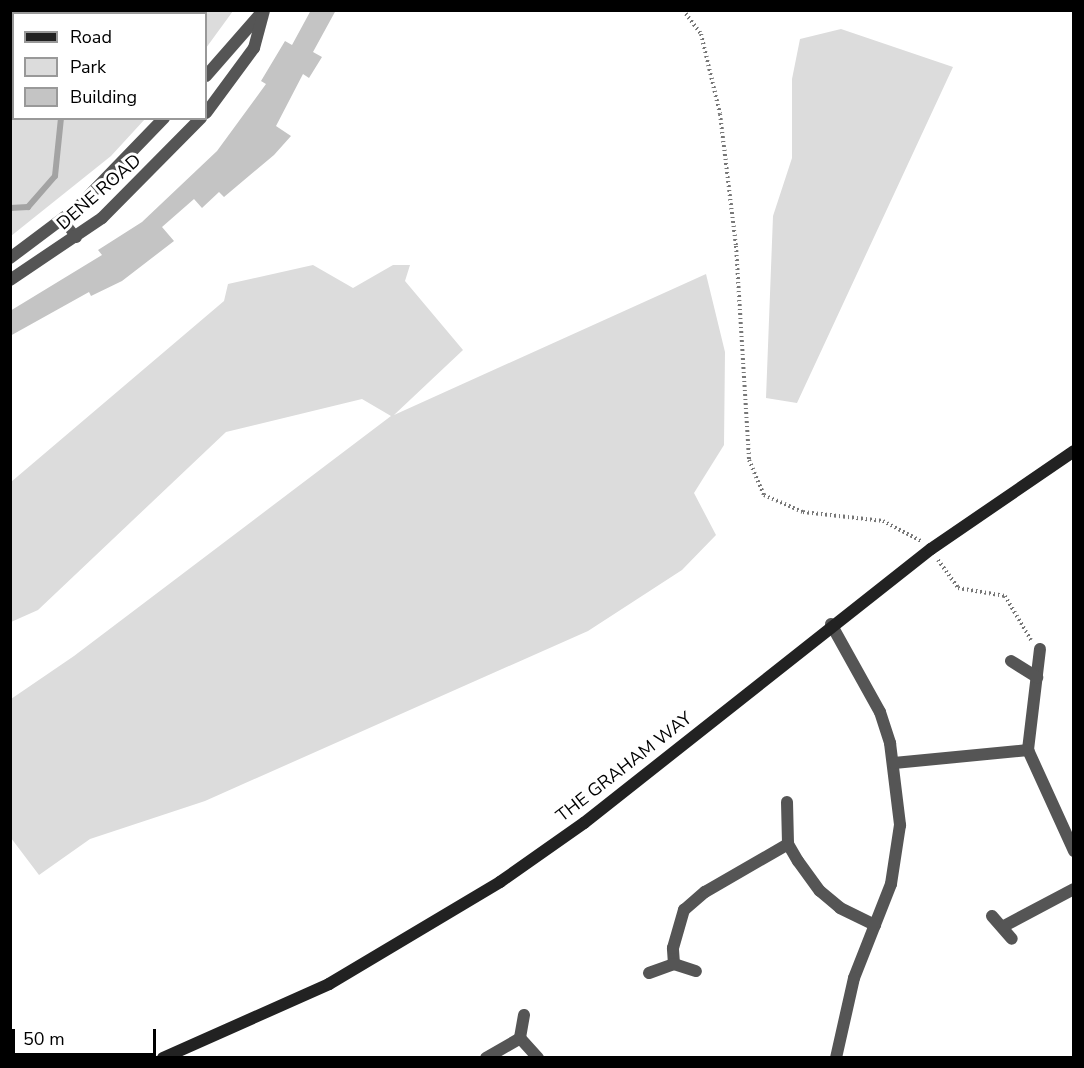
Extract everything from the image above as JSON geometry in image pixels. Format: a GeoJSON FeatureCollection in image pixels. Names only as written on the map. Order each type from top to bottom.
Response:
{"type":"FeatureCollection","features":[{"type":"Feature","properties":{"kind":"main road","name":"THE GRAHAM WAY"},"geometry":{"type":"LineString","coordinates":[[163,1058],[329,984],[500,882],[584,823],[831,624],[930,549],[1074,451]]}},
{"type":"Feature","properties":{"kind":"street"},"geometry":{"type":"LineString","coordinates":[[207,75],[264,11]]}},
{"type":"Feature","properties":{"kind":"street"},"geometry":{"type":"LineString","coordinates":[[207,112],[254,48],[264,11]]}},
{"type":"Feature","properties":{"kind":"street","name":"DENE ROAD"},"geometry":{"type":"LineString","coordinates":[[10,258],[62,219],[162,120]]}},
{"type":"Feature","properties":{"kind":"street","name":"DENE ROAD"},"geometry":{"type":"LineString","coordinates":[[16,278],[77,238],[125,198],[199,120]]}},
{"type":"Feature","properties":{"kind":"street"},"geometry":{"type":"LineString","coordinates":[[831,624],[880,712],[894,763],[899,793],[897,858],[875,925],[854,978],[836,1058]]}},
{"type":"Feature","properties":{"kind":"street"},"geometry":{"type":"LineString","coordinates":[[1040,649],[1028,750],[1074,851]]}},
{"type":"Feature","properties":{"kind":"street"},"geometry":{"type":"LineString","coordinates":[[1011,661],[1037,677]]}},
{"type":"Feature","properties":{"kind":"street"},"geometry":{"type":"LineString","coordinates":[[894,763],[1028,750]]}},
{"type":"Feature","properties":{"kind":"street"},"geometry":{"type":"LineString","coordinates":[[787,802],[788,844],[820,891],[840,908],[875,925]]}},
{"type":"Feature","properties":{"kind":"street"},"geometry":{"type":"LineString","coordinates":[[674,964],[673,948],[684,910],[705,892],[788,844]]}},
{"type":"Feature","properties":{"kind":"street"},"geometry":{"type":"LineString","coordinates":[[1004,926],[1074,889]]}},
{"type":"Feature","properties":{"kind":"street"},"geometry":{"type":"LineString","coordinates":[[992,916],[1004,926],[1012,939]]}},
{"type":"Feature","properties":{"kind":"street"},"geometry":{"type":"LineString","coordinates":[[649,973],[674,964],[696,971]]}},
{"type":"Feature","properties":{"kind":"street"},"geometry":{"type":"LineString","coordinates":[[486,1058],[520,1038],[524,1015]]}},
{"type":"Feature","properties":{"kind":"street"},"geometry":{"type":"LineString","coordinates":[[520,1038],[538,1058]]}},
{"type":"Feature","properties":{"kind":"lane"},"geometry":{"type":"LineString","coordinates":[[62,219],[77,238]]}},
{"type":"Feature","properties":{"kind":"lane"},"geometry":{"type":"LineString","coordinates":[[10,258],[16,278]]}},
{"type":"Feature","properties":{"kind":"path"},"geometry":{"type":"LineString","coordinates":[[683,10],[701,34],[720,114],[736,246],[749,460],[764,495],[803,512],[883,521],[914,535]]}},
{"type":"Feature","properties":{"kind":"path"},"geometry":{"type":"LineString","coordinates":[[930,549],[958,588],[1005,596],[1040,649]]}},
{"type":"Feature","properties":{"kind":"green space"},"geometry":{"type":"Polygon","coordinates":[[[11,10],[233,11],[207,47],[207,12],[12,12],[12,120],[144,120],[111,156],[11,236],[11,10]]]}},
{"type":"Feature","properties":{"kind":"green space"},"geometry":{"type":"Polygon","coordinates":[[[841,29],[953,67],[797,403],[766,398],[773,216],[792,158],[792,79],[800,39],[841,29]]]}},
{"type":"Feature","properties":{"kind":"green space"},"geometry":{"type":"Polygon","coordinates":[[[313,265],[353,288],[393,265],[410,265],[405,281],[463,350],[394,415],[706,274],[725,352],[724,445],[694,493],[716,535],[682,570],[588,631],[205,801],[90,839],[39,875],[11,838],[11,699],[74,656],[391,416],[362,399],[226,432],[38,610],[11,622],[11,482],[224,301],[228,284],[313,265]]]}},
{"type":"Feature","properties":{"kind":"building"},"geometry":{"type":"Polygon","coordinates":[[[311,10],[336,10],[313,52],[322,57],[309,78],[303,74],[276,126],[291,136],[274,155],[224,197],[219,192],[202,208],[194,199],[162,227],[174,241],[122,281],[91,296],[89,292],[10,336],[10,311],[102,255],[98,250],[142,222],[217,151],[266,84],[261,81],[285,41],[292,45],[311,10]]]}},
{"type":"Feature","properties":{"kind":"waterway"},"geometry":{"type":"LineString","coordinates":[[10,208],[28,207],[55,176],[61,120]]}}]}
